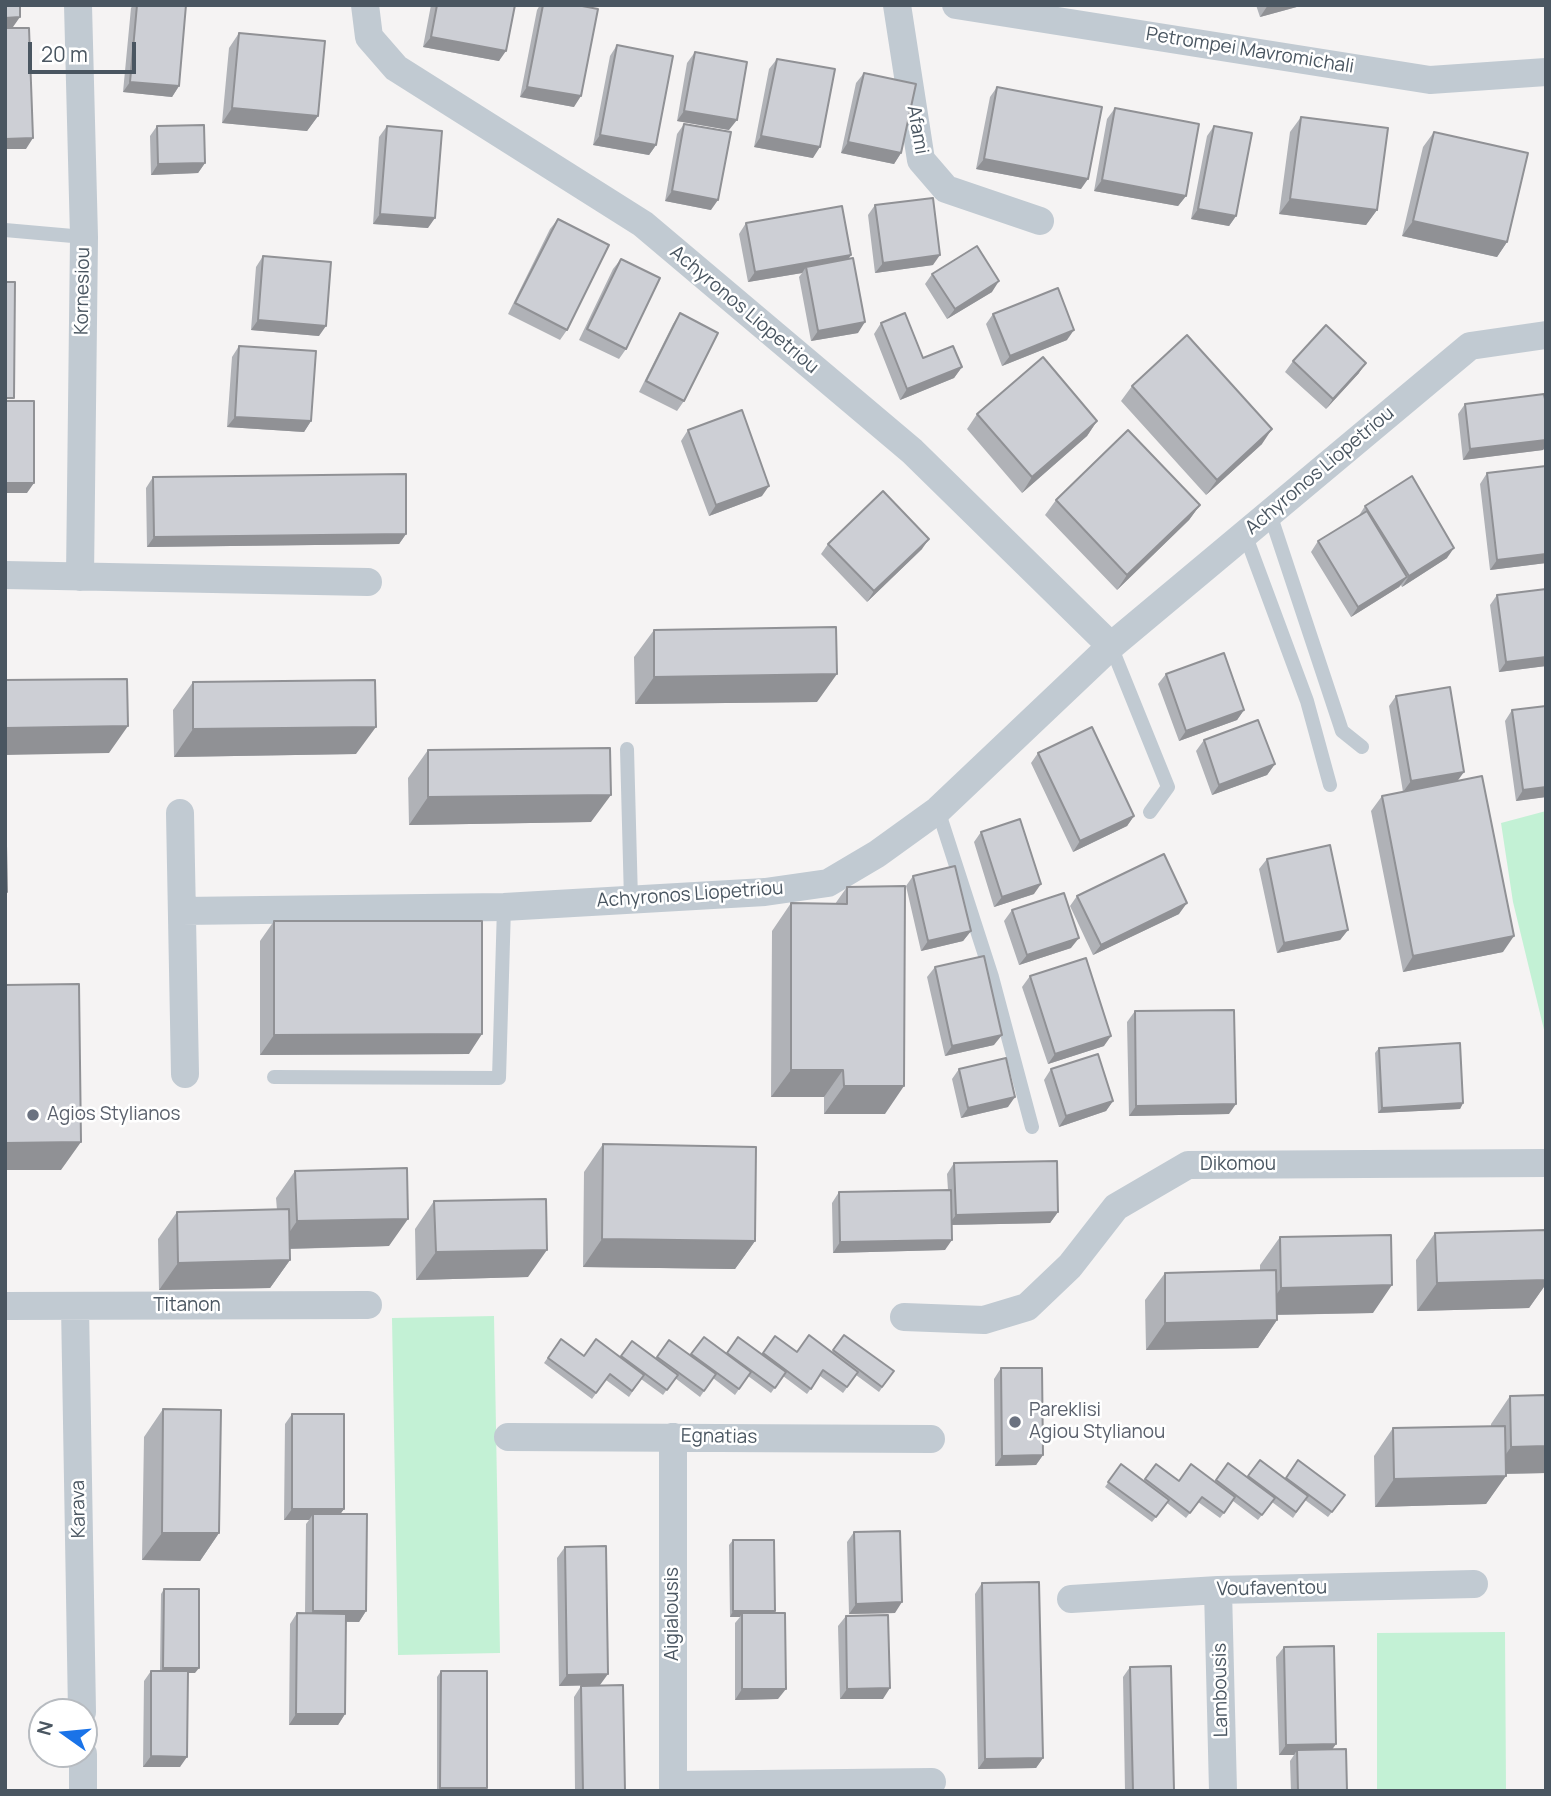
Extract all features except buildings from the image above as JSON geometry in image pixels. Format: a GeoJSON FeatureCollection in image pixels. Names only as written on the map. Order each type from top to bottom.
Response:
{"type":"FeatureCollection","features":[{"type":"Feature","properties":{"kind":"street","name":"Kornesiou"},"geometry":{"type":"LineString","coordinates":[[78,5],[84,237],[80,577]]}},
{"type":"Feature","properties":{"kind":"street","name":"Achyronos Liopetriou"},"geometry":{"type":"LineString","coordinates":[[365,5],[369,37],[396,68],[643,224],[912,451],[1111,646]]}},
{"type":"Feature","properties":{"kind":"street","name":"Afami"},"geometry":{"type":"LineString","coordinates":[[897,5],[920,160],[946,190],[1040,221]]}},
{"type":"Feature","properties":{"kind":"street","name":"Petrompei Mavromichali"},"geometry":{"type":"LineString","coordinates":[[956,5],[1430,80],[1546,72]]}},
{"type":"Feature","properties":{"kind":"street","name":"Achyronos Liopetriou"},"geometry":{"type":"LineString","coordinates":[[182,911],[504,907],[765,892],[828,883],[877,854],[938,810],[1111,646],[1470,346],[1546,335]]}},
{"type":"Feature","properties":{"kind":"street"},"geometry":{"type":"LineString","coordinates":[[5,575],[368,582]]}},
{"type":"Feature","properties":{"kind":"street"},"geometry":{"type":"LineString","coordinates":[[180,813],[185,1074]]}},
{"type":"Feature","properties":{"kind":"street","name":"Dikomou"},"geometry":{"type":"LineString","coordinates":[[904,1317],[984,1320],[1027,1307],[1070,1266],[1116,1207],[1188,1165],[1546,1163]]}},
{"type":"Feature","properties":{"kind":"street","name":"Titanon"},"geometry":{"type":"LineString","coordinates":[[5,1306],[368,1305]]}},
{"type":"Feature","properties":{"kind":"street","name":"Karava"},"geometry":{"type":"LineString","coordinates":[[75,1306],[82,1698]]}},
{"type":"Feature","properties":{"kind":"street","name":"Egnatias"},"geometry":{"type":"LineString","coordinates":[[508,1437],[931,1439]]}},
{"type":"Feature","properties":{"kind":"street","name":"Aigialousis"},"geometry":{"type":"LineString","coordinates":[[673,1437],[673,1788]]}},
{"type":"Feature","properties":{"kind":"street","name":"Voufaventou"},"geometry":{"type":"LineString","coordinates":[[1071,1599],[1218,1590],[1474,1584]]}},
{"type":"Feature","properties":{"kind":"street","name":"Lambousis"},"geometry":{"type":"LineString","coordinates":[[1218,1590],[1223,1791]]}},
{"type":"Feature","properties":{"kind":"street"},"geometry":{"type":"LineString","coordinates":[[83,1768],[83,1791]]}},
{"type":"Feature","properties":{"kind":"street"},"geometry":{"type":"LineString","coordinates":[[673,1788],[932,1783]]}},
{"type":"Feature","properties":{"kind":"lane"},"geometry":{"type":"LineString","coordinates":[[5,230],[84,237]]}},
{"type":"Feature","properties":{"kind":"lane"},"geometry":{"type":"LineString","coordinates":[[1270,514],[1342,731],[1362,747]]}},
{"type":"Feature","properties":{"kind":"lane"},"geometry":{"type":"LineString","coordinates":[[1245,534],[1307,701],[1330,785]]}},
{"type":"Feature","properties":{"kind":"lane"},"geometry":{"type":"LineString","coordinates":[[1111,646],[1168,788],[1150,812]]}},
{"type":"Feature","properties":{"kind":"lane"},"geometry":{"type":"LineString","coordinates":[[626,749],[631,900]]}},
{"type":"Feature","properties":{"kind":"lane"},"geometry":{"type":"LineString","coordinates":[[938,810],[992,977],[1032,1127]]}},
{"type":"Feature","properties":{"kind":"lane"},"geometry":{"type":"LineString","coordinates":[[274,1077],[499,1078],[504,907]]}},
{"type":"Feature","properties":{"kind":"green space"},"geometry":{"type":"Polygon","coordinates":[[[1546,811],[1546,1038],[1513,902],[1501,823],[1546,811]]]}},
{"type":"Feature","properties":{"kind":"green space"},"geometry":{"type":"Polygon","coordinates":[[[494,1316],[500,1653],[398,1655],[392,1318],[494,1316]]]}},
{"type":"Feature","properties":{"kind":"green space"},"geometry":{"type":"Polygon","coordinates":[[[1505,1632],[1506,1791],[1377,1791],[1377,1633],[1505,1632]]]}},
{"type":"Feature","properties":{"kind":"place","name":"Agios Stylianos"},"geometry":{"type":"Point","coordinates":[33,1115]}},
{"type":"Feature","properties":{"kind":"place","name":"Pareklisi Agiou Stylianou"},"geometry":{"type":"Point","coordinates":[1015,1422]}}]}
